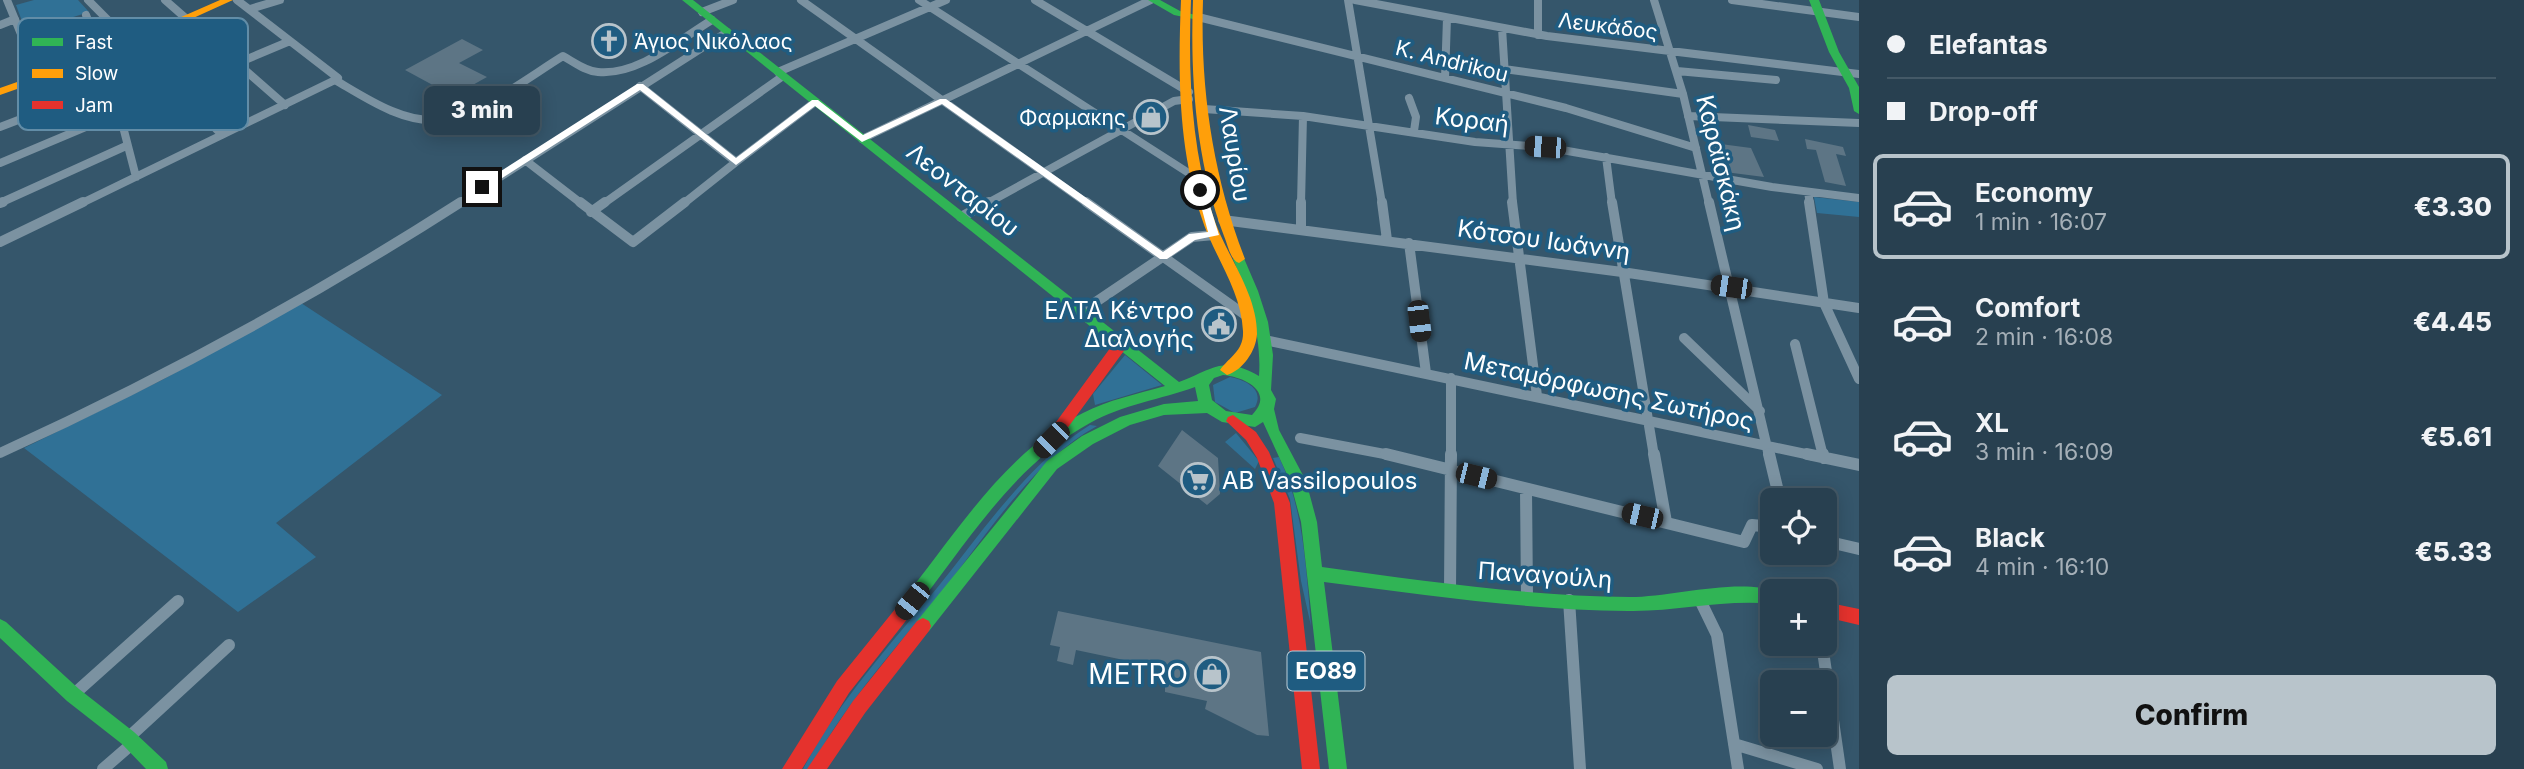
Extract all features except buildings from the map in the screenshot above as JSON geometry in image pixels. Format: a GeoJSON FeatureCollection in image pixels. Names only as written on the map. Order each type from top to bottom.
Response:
{"type":"FeatureCollection","features":[{"type":"Feature","properties":{"kind":"main road"},"geometry":{"type":"LineString","coordinates":[[185,17],[228,0]]}},
{"type":"Feature","properties":{"kind":"main road","name":"Λεονταρίου"},"geometry":{"type":"LineString","coordinates":[[687,0],[1178,389]]}},
{"type":"Feature","properties":{"kind":"main road"},"geometry":{"type":"LineString","coordinates":[[1152,0],[1190,11]]}},
{"type":"Feature","properties":{"kind":"main road","name":"Λαυρίου"},"geometry":{"type":"LineString","coordinates":[[1198,0],[1190,11],[1189,95],[1198,179],[1214,235],[1248,317],[1249,345],[1237,365],[1227,370]]}},
{"type":"Feature","properties":{"kind":"main road"},"geometry":{"type":"LineString","coordinates":[[1816,6],[1852,73],[1859,111]]}},
{"type":"Feature","properties":{"kind":"main road","name":"Λαυρίου"},"geometry":{"type":"LineString","coordinates":[[1190,11],[1197,45],[1214,191],[1223,220],[1263,315],[1269,341],[1265,389],[1267,409],[1276,438],[1298,481],[1304,501],[1338,769]]}},
{"type":"Feature","properties":{"kind":"main road"},"geometry":{"type":"LineString","coordinates":[[0,92],[18,86]]}},
{"type":"Feature","properties":{"kind":"main road"},"geometry":{"type":"LineString","coordinates":[[791,769],[820,721],[862,663],[997,498],[1051,440],[1084,391],[1121,344]]}},
{"type":"Feature","properties":{"kind":"main road"},"geometry":{"type":"LineString","coordinates":[[1051,440],[1096,413],[1178,389],[1227,370],[1254,377],[1265,389]]}},
{"type":"Feature","properties":{"kind":"main road"},"geometry":{"type":"LineString","coordinates":[[816,769],[859,707],[1045,474],[1080,443],[1116,423],[1159,410],[1208,407],[1201,390],[1207,376]]}},
{"type":"Feature","properties":{"kind":"main road"},"geometry":{"type":"LineString","coordinates":[[1084,391],[1084,402],[1096,413],[1116,423]]}},
{"type":"Feature","properties":{"kind":"main road","name":"ΕΟ89"},"geometry":{"type":"LineString","coordinates":[[1208,407],[1233,421],[1251,436],[1264,456],[1282,503],[1311,769]]}},
{"type":"Feature","properties":{"kind":"main road"},"geometry":{"type":"LineString","coordinates":[[1233,421],[1255,421],[1267,409]]}},
{"type":"Feature","properties":{"kind":"main road","name":"Παναγούλη"},"geometry":{"type":"LineString","coordinates":[[1314,573],[1450,591],[1649,605],[1747,592],[1760,594]]}},
{"type":"Feature","properties":{"kind":"main road"},"geometry":{"type":"LineString","coordinates":[[1837,612],[1859,617]]}},
{"type":"Feature","properties":{"kind":"main road"},"geometry":{"type":"LineString","coordinates":[[0,627],[73,695],[131,740],[159,769]]}},
{"type":"Feature","properties":{"kind":"street"},"geometry":{"type":"LineString","coordinates":[[7,0],[18,26]]}},
{"type":"Feature","properties":{"kind":"street"},"geometry":{"type":"LineString","coordinates":[[88,0],[106,18]]}},
{"type":"Feature","properties":{"kind":"street"},"geometry":{"type":"LineString","coordinates":[[165,0],[185,17]]}},
{"type":"Feature","properties":{"kind":"street"},"geometry":{"type":"LineString","coordinates":[[237,0],[338,78],[248,123]]}},
{"type":"Feature","properties":{"kind":"street"},"geometry":{"type":"LineString","coordinates":[[250,9],[280,0]]}},
{"type":"Feature","properties":{"kind":"street"},"geometry":{"type":"LineString","coordinates":[[335,80],[387,108],[415,117],[443,120],[459,115],[564,56],[597,72],[616,71],[636,64],[733,0]]}},
{"type":"Feature","properties":{"kind":"street"},"geometry":{"type":"LineString","coordinates":[[801,0],[1248,317]]}},
{"type":"Feature","properties":{"kind":"street"},"geometry":{"type":"LineString","coordinates":[[919,0],[1198,179]]}},
{"type":"Feature","properties":{"kind":"street"},"geometry":{"type":"LineString","coordinates":[[591,212],[703,134],[781,74],[855,38],[946,0]]}},
{"type":"Feature","properties":{"kind":"street"},"geometry":{"type":"LineString","coordinates":[[1035,0],[1189,95]]}},
{"type":"Feature","properties":{"kind":"street"},"geometry":{"type":"LineString","coordinates":[[862,139],[1152,0]]}},
{"type":"Feature","properties":{"kind":"street"},"geometry":{"type":"LineString","coordinates":[[1348,0],[1371,124],[1387,240]]}},
{"type":"Feature","properties":{"kind":"street","name":"Λευκάδος"},"geometry":{"type":"LineString","coordinates":[[1355,0],[1538,35],[1852,73]]}},
{"type":"Feature","properties":{"kind":"street"},"geometry":{"type":"LineString","coordinates":[[1538,0],[1538,35]]}},
{"type":"Feature","properties":{"kind":"street","name":"Καραϊσκάκη"},"geometry":{"type":"LineString","coordinates":[[1654,0],[1683,94],[1778,488]]}},
{"type":"Feature","properties":{"kind":"street"},"geometry":{"type":"LineString","coordinates":[[1732,0],[1816,6],[1859,17]]}},
{"type":"Feature","properties":{"kind":"street","name":"K. Andrikou"},"geometry":{"type":"LineString","coordinates":[[1190,11],[1505,92],[1696,148]]}},
{"type":"Feature","properties":{"kind":"street"},"geometry":{"type":"LineString","coordinates":[[1445,78],[1447,18]]}},
{"type":"Feature","properties":{"kind":"street"},"geometry":{"type":"LineString","coordinates":[[0,25],[15,19]]}},
{"type":"Feature","properties":{"kind":"street"},"geometry":{"type":"LineString","coordinates":[[1502,28],[1507,144],[1537,396]]}},
{"type":"Feature","properties":{"kind":"street"},"geometry":{"type":"LineString","coordinates":[[0,453],[146,382],[306,296],[405,237],[727,32]]}},
{"type":"Feature","properties":{"kind":"street"},"geometry":{"type":"LineString","coordinates":[[248,58],[290,41]]}},
{"type":"Feature","properties":{"kind":"street"},"geometry":{"type":"LineString","coordinates":[[1504,69],[1683,94]]}},
{"type":"Feature","properties":{"kind":"street"},"geometry":{"type":"LineString","coordinates":[[1676,71],[1776,80]]}},
{"type":"Feature","properties":{"kind":"street"},"geometry":{"type":"LineString","coordinates":[[248,73],[285,105]]}},
{"type":"Feature","properties":{"kind":"street"},"geometry":{"type":"LineString","coordinates":[[640,86],[736,162]]}},
{"type":"Feature","properties":{"kind":"street"},"geometry":{"type":"LineString","coordinates":[[961,218],[1189,95]]}},
{"type":"Feature","properties":{"kind":"street"},"geometry":{"type":"LineString","coordinates":[[1409,98],[1416,117],[1414,131]]}},
{"type":"Feature","properties":{"kind":"street"},"geometry":{"type":"LineString","coordinates":[[525,160],[633,242],[815,102]]}},
{"type":"Feature","properties":{"kind":"street","name":"Κοραή"},"geometry":{"type":"LineString","coordinates":[[1204,109],[1371,124],[1859,198]]}},
{"type":"Feature","properties":{"kind":"street"},"geometry":{"type":"LineString","coordinates":[[1301,228],[1303,116]]}},
{"type":"Feature","properties":{"kind":"street"},"geometry":{"type":"LineString","coordinates":[[1688,116],[1859,123]]}},
{"type":"Feature","properties":{"kind":"street"},"geometry":{"type":"LineString","coordinates":[[0,127],[18,120]]}},
{"type":"Feature","properties":{"kind":"street"},"geometry":{"type":"LineString","coordinates":[[0,163],[77,130]]}},
{"type":"Feature","properties":{"kind":"street"},"geometry":{"type":"LineString","coordinates":[[123,130],[136,177]]}},
{"type":"Feature","properties":{"kind":"street"},"geometry":{"type":"LineString","coordinates":[[217,130],[222,135]]}},
{"type":"Feature","properties":{"kind":"street"},"geometry":{"type":"LineString","coordinates":[[0,242],[232,130]]}},
{"type":"Feature","properties":{"kind":"street"},"geometry":{"type":"LineString","coordinates":[[0,203],[126,146]]}},
{"type":"Feature","properties":{"kind":"street"},"geometry":{"type":"LineString","coordinates":[[1606,158],[1622,272],[1665,522]]}},
{"type":"Feature","properties":{"kind":"street"},"geometry":{"type":"LineString","coordinates":[[1808,192],[1824,303],[1859,379]]}},
{"type":"Feature","properties":{"kind":"street","name":"Κότσου Ιωάννη"},"geometry":{"type":"LineString","coordinates":[[1223,220],[1522,258],[1859,308]]}},
{"type":"Feature","properties":{"kind":"street"},"geometry":{"type":"LineString","coordinates":[[1081,312],[1192,237],[1214,235]]}},
{"type":"Feature","properties":{"kind":"street"},"geometry":{"type":"LineString","coordinates":[[1409,243],[1426,373]]}},
{"type":"Feature","properties":{"kind":"street"},"geometry":{"type":"LineString","coordinates":[[1684,338],[1760,411]]}},
{"type":"Feature","properties":{"kind":"street","name":"Μεταμόρφωσης Σωτήρος"},"geometry":{"type":"LineString","coordinates":[[1269,341],[1859,465]]}},
{"type":"Feature","properties":{"kind":"street"},"geometry":{"type":"LineString","coordinates":[[1795,344],[1824,458]]}},
{"type":"Feature","properties":{"kind":"street"},"geometry":{"type":"LineString","coordinates":[[1450,591],[1451,378]]}},
{"type":"Feature","properties":{"kind":"street"},"geometry":{"type":"LineString","coordinates":[[1300,438],[1351,445],[1744,542],[1752,524],[1760,525]]}},
{"type":"Feature","properties":{"kind":"street"},"geometry":{"type":"LineString","coordinates":[[1525,488],[1527,596]]}},
{"type":"Feature","properties":{"kind":"street"},"geometry":{"type":"LineString","coordinates":[[1837,544],[1859,549]]}},
{"type":"Feature","properties":{"kind":"street"},"geometry":{"type":"LineString","coordinates":[[1699,598],[1717,635],[1738,769]]}},
{"type":"Feature","properties":{"kind":"street"},"geometry":{"type":"LineString","coordinates":[[1569,600],[1580,769]]}},
{"type":"Feature","properties":{"kind":"street"},"geometry":{"type":"LineString","coordinates":[[73,695],[177,601]]}},
{"type":"Feature","properties":{"kind":"street"},"geometry":{"type":"LineString","coordinates":[[103,769],[229,645]]}},
{"type":"Feature","properties":{"kind":"street"},"geometry":{"type":"LineString","coordinates":[[1824,656],[1840,769]]}},
{"type":"Feature","properties":{"kind":"street"},"geometry":{"type":"LineString","coordinates":[[1734,744],[1817,769]]}},
{"type":"Feature","properties":{"kind":"shaded area"},"geometry":{"type":"Polygon","coordinates":[[[34,0],[78,0],[89,12],[70,18],[21,18],[16,5],[34,0]]]}},
{"type":"Feature","properties":{"kind":"shaded area"},"geometry":{"type":"Polygon","coordinates":[[[1814,197],[1859,202],[1859,217],[1817,213],[1814,197]]]}},
{"type":"Feature","properties":{"kind":"shaded area"},"geometry":{"type":"Polygon","coordinates":[[[301,303],[442,395],[276,523],[316,557],[238,612],[24,448],[162,380],[301,303]]]}},
{"type":"Feature","properties":{"kind":"shaded area"},"geometry":{"type":"Polygon","coordinates":[[[1125,355],[1162,385],[1095,405],[1093,394],[1125,355]]]}},
{"type":"Feature","properties":{"kind":"shaded area"},"geometry":{"type":"Polygon","coordinates":[[[1230,377],[1252,386],[1257,395],[1255,407],[1235,413],[1215,402],[1213,385],[1230,377]]]}},
{"type":"Feature","properties":{"kind":"shaded area"},"geometry":{"type":"Polygon","coordinates":[[[1090,425],[1097,426],[1052,459],[1013,500],[855,698],[810,769],[803,769],[832,721],[865,675],[1008,499],[1046,459],[1090,425]]]}},
{"type":"Feature","properties":{"kind":"shaded area"},"geometry":{"type":"Polygon","coordinates":[[[1236,433],[1259,461],[1255,469],[1225,442],[1236,433]]]}},
{"type":"Feature","properties":{"kind":"shaded area"},"geometry":{"type":"Polygon","coordinates":[[[1279,457],[1299,518],[1311,626],[1301,581],[1290,499],[1273,458],[1279,457]]]}},
{"type":"Feature","properties":{"kind":"traffic: fast"},"geometry":{"type":"LineString","coordinates":[[687,0],[1178,389]]}},
{"type":"Feature","properties":{"kind":"traffic: fast"},"geometry":{"type":"LineString","coordinates":[[1153,0],[1177,13],[1198,17]]}},
{"type":"Feature","properties":{"kind":"traffic: fast"},"geometry":{"type":"LineString","coordinates":[[1814,0],[1834,52],[1854,88],[1859,111]]}},
{"type":"Feature","properties":{"kind":"traffic: fast"},"geometry":{"type":"LineString","coordinates":[[1239,259],[1261,322],[1266,355],[1265,389]]}},
{"type":"Feature","properties":{"kind":"traffic: fast"},"geometry":{"type":"LineString","coordinates":[[1267,409],[1255,421],[1222,416],[1205,403],[1202,385],[1209,374],[1223,370],[1238,371],[1261,384],[1269,399],[1267,409],[1272,430],[1298,481],[1309,522],[1338,769]]}},
{"type":"Feature","properties":{"kind":"traffic: fast"},"geometry":{"type":"LineString","coordinates":[[906,608],[988,504],[1034,455],[1059,434],[1101,412],[1207,376]]}},
{"type":"Feature","properties":{"kind":"traffic: fast"},"geometry":{"type":"LineString","coordinates":[[923,626],[1052,465],[1106,429],[1125,421],[1164,409],[1208,407]]}},
{"type":"Feature","properties":{"kind":"traffic: fast"},"geometry":{"type":"LineString","coordinates":[[1314,573],[1471,593],[1590,603],[1647,604],[1719,596],[1760,596]]}},
{"type":"Feature","properties":{"kind":"traffic: fast"},"geometry":{"type":"LineString","coordinates":[[0,627],[73,695],[128,738],[159,769]]}},
{"type":"Feature","properties":{"kind":"traffic: slow"},"geometry":{"type":"LineString","coordinates":[[187,18],[228,0]]}},
{"type":"Feature","properties":{"kind":"traffic: slow"},"geometry":{"type":"LineString","coordinates":[[1186,0],[1185,82],[1194,164],[1207,217],[1239,287],[1250,331],[1249,343],[1244,353],[1227,370]]}},
{"type":"Feature","properties":{"kind":"traffic: slow"},"geometry":{"type":"LineString","coordinates":[[1198,0],[1198,64],[1205,132],[1218,199],[1239,259]]}},
{"type":"Feature","properties":{"kind":"traffic: slow"},"geometry":{"type":"LineString","coordinates":[[0,92],[18,86]]}},
{"type":"Feature","properties":{"kind":"traffic: jam"},"geometry":{"type":"LineString","coordinates":[[1056,433],[1121,344]]}},
{"type":"Feature","properties":{"kind":"traffic: jam"},"geometry":{"type":"LineString","coordinates":[[1233,421],[1251,436],[1264,456],[1282,503],[1311,769]]}},
{"type":"Feature","properties":{"kind":"traffic: jam"},"geometry":{"type":"LineString","coordinates":[[791,769],[843,687],[906,608]]}},
{"type":"Feature","properties":{"kind":"traffic: jam"},"geometry":{"type":"LineString","coordinates":[[1837,612],[1859,617]]}},
{"type":"Feature","properties":{"kind":"traffic: jam"},"geometry":{"type":"LineString","coordinates":[[816,769],[859,707],[923,626]]}},
{"type":"Feature","properties":{"kind":"place","name":"Άγιος Νικόλαος"},"geometry":{"type":"Point","coordinates":[609,41]}},
{"type":"Feature","properties":{"kind":"place","name":"Φαρμακης"},"geometry":{"type":"Point","coordinates":[1151,117]}},
{"type":"Feature","properties":{"kind":"place","name":"ΕΛΤΑ Κέντρο Διαλογής"},"geometry":{"type":"Point","coordinates":[1219,324]}},
{"type":"Feature","properties":{"kind":"place","name":"AB Vassilopoulos"},"geometry":{"type":"Point","coordinates":[1198,480]}},
{"type":"Feature","properties":{"kind":"place","name":"METRO"},"geometry":{"type":"Point","coordinates":[1212,674]}},
{"type":"Feature","properties":{"kind":"route"},"geometry":{"type":"LineString","coordinates":[[482,187],[640,86],[736,162],[815,102],[862,139],[943,101],[1163,257],[1192,237],[1214,235],[1200,190]]}}]}
